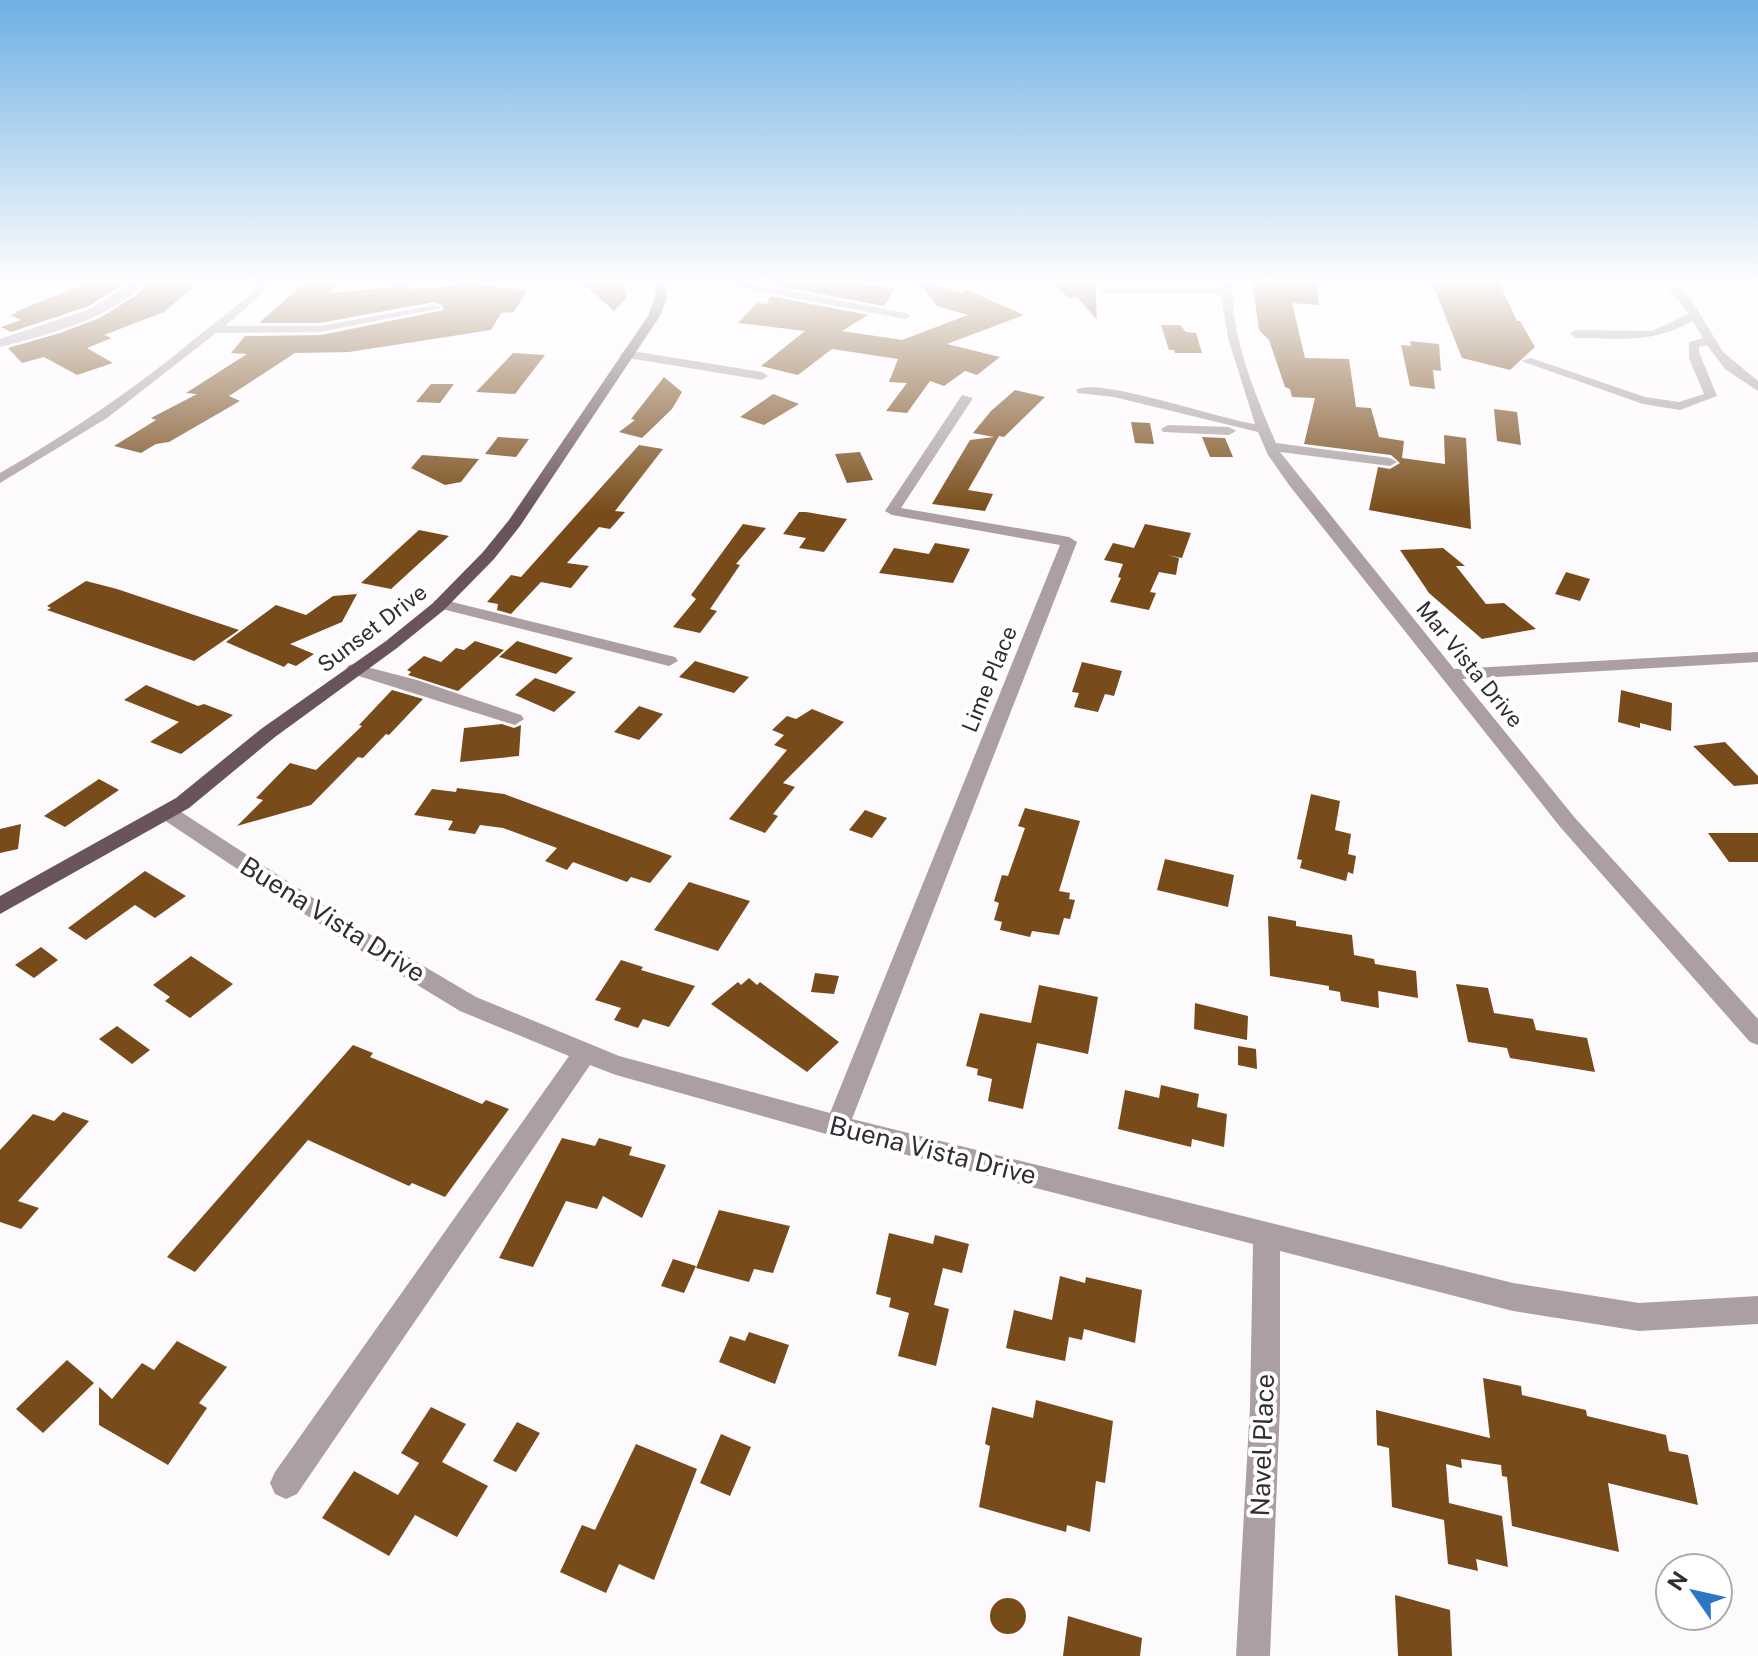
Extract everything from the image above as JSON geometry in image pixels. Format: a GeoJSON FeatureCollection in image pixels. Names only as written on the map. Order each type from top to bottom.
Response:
{"type":"FeatureCollection","features":[{"type":"Feature","properties":{"kind":"main road","name":"Sunset Drive"},"geometry":{"type":"LineString","coordinates":[[0,906],[168,813],[440,604],[506,535],[624,357]]}},
{"type":"Feature","properties":{"kind":"street"},"geometry":{"type":"LineString","coordinates":[[0,479],[48,453],[120,406],[181,357]]}},
{"type":"Feature","properties":{"kind":"street"},"geometry":{"type":"LineString","coordinates":[[646,357],[762,376]]}},
{"type":"Feature","properties":{"kind":"street","name":"Mar Vista Drive"},"geometry":{"type":"LineString","coordinates":[[1239,357],[1262,434],[1294,482],[1568,823],[1758,1035]]}},
{"type":"Feature","properties":{"kind":"street"},"geometry":{"type":"LineString","coordinates":[[1527,361],[1643,400],[1680,406],[1711,396],[1707,378],[1692,357]]}},
{"type":"Feature","properties":{"kind":"street"},"geometry":{"type":"LineString","coordinates":[[1723,357],[1729,366],[1758,387]]}},
{"type":"Feature","properties":{"kind":"street"},"geometry":{"type":"LineString","coordinates":[[1082,390],[1114,393],[1262,434],[1390,462]]}},
{"type":"Feature","properties":{"kind":"street","name":"Lime Place"},"geometry":{"type":"LineString","coordinates":[[837,1126],[1069,542],[892,511],[967,398]]}},
{"type":"Feature","properties":{"kind":"street"},"geometry":{"type":"LineString","coordinates":[[1168,429],[1262,434]]}},
{"type":"Feature","properties":{"kind":"street"},"geometry":{"type":"LineString","coordinates":[[440,604],[669,661]]}},
{"type":"Feature","properties":{"kind":"street"},"geometry":{"type":"LineString","coordinates":[[1447,675],[1758,657]]}},
{"type":"Feature","properties":{"kind":"street"},"geometry":{"type":"LineString","coordinates":[[355,669],[515,719]]}},
{"type":"Feature","properties":{"kind":"street","name":"Buena Vista Drive"},"geometry":{"type":"LineString","coordinates":[[168,813],[353,935],[468,1004],[616,1065],[837,1126],[1513,1297],[1639,1317],[1758,1310]]}},
{"type":"Feature","properties":{"kind":"street"},"geometry":{"type":"LineString","coordinates":[[286,1483],[585,1052]]}},
{"type":"Feature","properties":{"kind":"street","name":"Navel Place"},"geometry":{"type":"LineString","coordinates":[[1253,1656],[1265,1406],[1267,1235]]}},
{"type":"Feature","properties":{"kind":"building"},"geometry":{"type":"Polygon","coordinates":[[[17,357],[43,357],[22,363],[17,357]]]}},
{"type":"Feature","properties":{"kind":"building"},"geometry":{"type":"Polygon","coordinates":[[[45,357],[103,357],[113,363],[77,375],[45,357]]]}},
{"type":"Feature","properties":{"kind":"building"},"geometry":{"type":"Polygon","coordinates":[[[242,357],[288,357],[229,396],[240,401],[169,442],[156,444],[141,453],[114,446],[156,420],[151,418],[197,394],[186,393],[242,357]]]}},
{"type":"Feature","properties":{"kind":"building"},"geometry":{"type":"Polygon","coordinates":[[[509,357],[543,357],[515,394],[476,392],[509,357]]]}},
{"type":"Feature","properties":{"kind":"building"},"geometry":{"type":"Polygon","coordinates":[[[772,357],[821,357],[798,375],[761,366],[772,357]]]}},
{"type":"Feature","properties":{"kind":"building"},"geometry":{"type":"Polygon","coordinates":[[[887,357],[1000,357],[977,375],[965,371],[944,386],[930,381],[907,413],[886,411],[907,383],[889,382],[898,359],[887,357]]]}},
{"type":"Feature","properties":{"kind":"building"},"geometry":{"type":"Polygon","coordinates":[[[1275,357],[1349,359],[1356,407],[1371,408],[1379,437],[1404,441],[1402,458],[1445,464],[1444,435],[1466,438],[1471,529],[1369,510],[1378,467],[1390,469],[1400,463],[1391,455],[1304,444],[1315,398],[1292,397],[1290,389],[1285,387],[1275,357]]]}},
{"type":"Feature","properties":{"kind":"building"},"geometry":{"type":"Polygon","coordinates":[[[1404,357],[1440,357],[1441,371],[1433,370],[1435,389],[1410,386],[1404,357]]]}},
{"type":"Feature","properties":{"kind":"building"},"geometry":{"type":"Polygon","coordinates":[[[1462,357],[1524,357],[1510,370],[1462,357]]]}},
{"type":"Feature","properties":{"kind":"building"},"geometry":{"type":"Polygon","coordinates":[[[664,377],[682,392],[672,409],[642,438],[619,432],[635,420],[631,419],[664,377]]]}},
{"type":"Feature","properties":{"kind":"building"},"geometry":{"type":"Polygon","coordinates":[[[431,384],[454,384],[440,403],[416,402],[431,384]]]}},
{"type":"Feature","properties":{"kind":"building"},"geometry":{"type":"Polygon","coordinates":[[[1015,390],[1045,397],[1004,437],[999,436],[968,490],[993,494],[985,511],[932,504],[970,440],[994,437],[973,433],[991,411],[1015,390]]]}},
{"type":"Feature","properties":{"kind":"building"},"geometry":{"type":"Polygon","coordinates":[[[773,394],[799,404],[764,425],[740,417],[773,394]]]}},
{"type":"Feature","properties":{"kind":"building"},"geometry":{"type":"Polygon","coordinates":[[[1494,409],[1517,412],[1521,445],[1497,441],[1494,409]]]}},
{"type":"Feature","properties":{"kind":"building"},"geometry":{"type":"Polygon","coordinates":[[[1131,422],[1150,423],[1154,444],[1135,443],[1131,422]]]}},
{"type":"Feature","properties":{"kind":"building"},"geometry":{"type":"Polygon","coordinates":[[[498,437],[529,439],[516,457],[485,454],[498,437]]]}},
{"type":"Feature","properties":{"kind":"building"},"geometry":{"type":"Polygon","coordinates":[[[1202,437],[1225,438],[1233,457],[1210,457],[1202,437]]]}},
{"type":"Feature","properties":{"kind":"building"},"geometry":{"type":"Polygon","coordinates":[[[639,445],[663,449],[615,511],[625,512],[610,529],[599,527],[567,563],[589,566],[571,588],[541,582],[511,614],[497,610],[498,604],[487,602],[511,575],[521,577],[639,445]]]}},
{"type":"Feature","properties":{"kind":"building"},"geometry":{"type":"Polygon","coordinates":[[[860,452],[873,480],[847,483],[835,454],[860,452]]]}},
{"type":"Feature","properties":{"kind":"building"},"geometry":{"type":"Polygon","coordinates":[[[422,455],[479,459],[461,482],[445,485],[411,468],[422,455]]]}},
{"type":"Feature","properties":{"kind":"building"},"geometry":{"type":"Polygon","coordinates":[[[799,512],[847,519],[824,552],[799,548],[806,538],[783,534],[799,512]]]}},
{"type":"Feature","properties":{"kind":"building"},"geometry":{"type":"Polygon","coordinates":[[[743,524],[766,528],[736,564],[740,565],[710,609],[717,611],[700,633],[673,627],[696,599],[691,595],[743,524]]]}},
{"type":"Feature","properties":{"kind":"building"},"geometry":{"type":"Polygon","coordinates":[[[1145,524],[1191,533],[1182,558],[1167,555],[1179,558],[1176,575],[1159,572],[1150,592],[1156,593],[1149,610],[1110,602],[1121,578],[1118,577],[1123,564],[1104,560],[1113,543],[1134,548],[1145,524]]]}},
{"type":"Feature","properties":{"kind":"building"},"geometry":{"type":"Polygon","coordinates":[[[419,530],[449,536],[391,589],[361,583],[419,530]]]}},
{"type":"Feature","properties":{"kind":"building"},"geometry":{"type":"Polygon","coordinates":[[[935,543],[970,549],[953,583],[879,573],[894,548],[929,554],[935,543]]]}},
{"type":"Feature","properties":{"kind":"building"},"geometry":{"type":"Polygon","coordinates":[[[1443,548],[1465,566],[1456,566],[1486,604],[1504,603],[1536,629],[1482,639],[1429,593],[1400,550],[1443,548]]]}},
{"type":"Feature","properties":{"kind":"building"},"geometry":{"type":"Polygon","coordinates":[[[1566,572],[1590,579],[1580,601],[1555,594],[1566,572]]]}},
{"type":"Feature","properties":{"kind":"building"},"geometry":{"type":"Polygon","coordinates":[[[86,581],[239,630],[194,661],[47,610],[51,608],[47,606],[86,581]]]}},
{"type":"Feature","properties":{"kind":"building"},"geometry":{"type":"Polygon","coordinates":[[[357,594],[342,622],[290,644],[314,654],[296,666],[288,663],[284,667],[226,642],[276,605],[306,615],[333,596],[357,594]]]}},
{"type":"Feature","properties":{"kind":"building"},"geometry":{"type":"Polygon","coordinates":[[[475,641],[504,650],[458,691],[408,675],[411,672],[407,670],[424,656],[441,662],[456,648],[464,650],[475,641]]]}},
{"type":"Feature","properties":{"kind":"building"},"geometry":{"type":"Polygon","coordinates":[[[517,641],[573,658],[556,674],[499,657],[517,641]]]}},
{"type":"Feature","properties":{"kind":"building"},"geometry":{"type":"Polygon","coordinates":[[[695,661],[749,677],[734,693],[679,677],[695,661]]]}},
{"type":"Feature","properties":{"kind":"building"},"geometry":{"type":"Polygon","coordinates":[[[1082,662],[1122,671],[1114,696],[1105,694],[1098,712],[1074,707],[1079,693],[1072,692],[1082,662]]]}},
{"type":"Feature","properties":{"kind":"building"},"geometry":{"type":"Polygon","coordinates":[[[535,678],[576,692],[554,712],[515,695],[535,678]]]}},
{"type":"Feature","properties":{"kind":"building"},"geometry":{"type":"Polygon","coordinates":[[[146,685],[198,706],[204,704],[233,715],[181,754],[150,742],[179,722],[124,700],[146,685]]]}},
{"type":"Feature","properties":{"kind":"building"},"geometry":{"type":"Polygon","coordinates":[[[392,690],[423,699],[389,735],[386,734],[363,758],[358,757],[311,805],[237,826],[263,800],[256,798],[290,763],[316,770],[362,726],[359,725],[392,690]]]}},
{"type":"Feature","properties":{"kind":"building"},"geometry":{"type":"Polygon","coordinates":[[[1621,690],[1672,703],[1671,731],[1640,723],[1640,728],[1618,722],[1621,690]]]}},
{"type":"Feature","properties":{"kind":"building"},"geometry":{"type":"Polygon","coordinates":[[[639,706],[663,714],[639,740],[614,732],[639,706]]]}},
{"type":"Feature","properties":{"kind":"building"},"geometry":{"type":"Polygon","coordinates":[[[812,709],[844,722],[783,783],[795,787],[773,814],[778,816],[765,833],[729,819],[787,750],[774,745],[784,735],[772,730],[787,716],[796,719],[812,709]]]}},
{"type":"Feature","properties":{"kind":"building"},"geometry":{"type":"Polygon","coordinates":[[[502,724],[514,728],[521,725],[519,756],[460,762],[464,728],[502,724]]]}},
{"type":"Feature","properties":{"kind":"building"},"geometry":{"type":"Polygon","coordinates":[[[1725,742],[1758,776],[1758,784],[1734,786],[1693,746],[1725,742]]]}},
{"type":"Feature","properties":{"kind":"building"},"geometry":{"type":"Polygon","coordinates":[[[99,779],[119,790],[65,827],[44,816],[99,779]]]}},
{"type":"Feature","properties":{"kind":"building"},"geometry":{"type":"Polygon","coordinates":[[[457,788],[504,794],[672,856],[650,883],[631,877],[627,882],[573,862],[567,870],[545,861],[557,848],[503,828],[480,825],[475,834],[448,830],[453,821],[414,815],[432,789],[456,792],[457,788]]]}},
{"type":"Feature","properties":{"kind":"building"},"geometry":{"type":"Polygon","coordinates":[[[1311,794],[1340,801],[1335,830],[1351,834],[1348,854],[1356,856],[1353,874],[1348,872],[1346,881],[1300,868],[1302,860],[1297,859],[1311,794]]]}},
{"type":"Feature","properties":{"kind":"building"},"geometry":{"type":"Polygon","coordinates":[[[1025,808],[1080,821],[1059,891],[1070,893],[1069,899],[1075,900],[1070,919],[1064,918],[1059,935],[1032,931],[1030,937],[1000,930],[1002,922],[994,920],[999,903],[994,901],[1002,875],[1008,876],[1025,828],[1018,826],[1025,808]]]}},
{"type":"Feature","properties":{"kind":"building"},"geometry":{"type":"Polygon","coordinates":[[[865,810],[887,818],[872,838],[849,830],[865,810]]]}},
{"type":"Feature","properties":{"kind":"building"},"geometry":{"type":"Polygon","coordinates":[[[21,824],[18,849],[0,853],[0,829],[21,824]]]}},
{"type":"Feature","properties":{"kind":"building"},"geometry":{"type":"Polygon","coordinates":[[[1708,833],[1758,833],[1758,862],[1729,862],[1708,833]]]}},
{"type":"Feature","properties":{"kind":"building"},"geometry":{"type":"Polygon","coordinates":[[[1165,859],[1234,875],[1228,907],[1157,890],[1165,859]]]}},
{"type":"Feature","properties":{"kind":"building"},"geometry":{"type":"Polygon","coordinates":[[[145,871],[186,896],[155,918],[135,905],[86,940],[68,928],[145,871]]]}},
{"type":"Feature","properties":{"kind":"building"},"geometry":{"type":"Polygon","coordinates":[[[689,882],[750,901],[718,951],[654,930],[689,882]]]}},
{"type":"Feature","properties":{"kind":"building"},"geometry":{"type":"Polygon","coordinates":[[[1268,916],[1296,921],[1296,926],[1352,935],[1354,955],[1374,959],[1375,964],[1416,971],[1418,998],[1378,991],[1379,1008],[1341,1001],[1340,992],[1329,990],[1329,986],[1270,976],[1268,916]]]}},
{"type":"Feature","properties":{"kind":"building"},"geometry":{"type":"Polygon","coordinates":[[[41,947],[58,960],[34,978],[15,965],[41,947]]]}},
{"type":"Feature","properties":{"kind":"building"},"geometry":{"type":"Polygon","coordinates":[[[191,956],[233,984],[190,1018],[165,1001],[170,997],[153,985],[191,956]]]}},
{"type":"Feature","properties":{"kind":"building"},"geometry":{"type":"Polygon","coordinates":[[[621,960],[643,967],[641,970],[695,986],[669,1027],[643,1019],[638,1028],[614,1020],[621,1008],[595,1000],[621,960]]]}},
{"type":"Feature","properties":{"kind":"building"},"geometry":{"type":"Polygon","coordinates":[[[815,973],[839,976],[834,994],[811,992],[815,973]]]}},
{"type":"Feature","properties":{"kind":"building"},"geometry":{"type":"Polygon","coordinates":[[[749,978],[757,985],[760,982],[839,1042],[807,1072],[711,1004],[738,982],[741,985],[749,978]]]}},
{"type":"Feature","properties":{"kind":"building"},"geometry":{"type":"Polygon","coordinates":[[[1456,984],[1488,988],[1494,1013],[1533,1019],[1536,1030],[1587,1038],[1595,1072],[1510,1058],[1507,1048],[1468,1042],[1456,984]]]}},
{"type":"Feature","properties":{"kind":"building"},"geometry":{"type":"Polygon","coordinates":[[[1039,985],[1098,997],[1088,1054],[1037,1043],[1023,1109],[988,1101],[992,1079],[977,1075],[978,1069],[966,1066],[980,1013],[1031,1023],[1039,985]]]}},
{"type":"Feature","properties":{"kind":"building"},"geometry":{"type":"Polygon","coordinates":[[[1195,1003],[1248,1016],[1247,1040],[1194,1029],[1195,1003]]]}},
{"type":"Feature","properties":{"kind":"building"},"geometry":{"type":"Polygon","coordinates":[[[117,1026],[150,1050],[132,1064],[99,1039],[117,1026]]]}},
{"type":"Feature","properties":{"kind":"building"},"geometry":{"type":"Polygon","coordinates":[[[353,1045],[373,1053],[370,1057],[482,1104],[486,1100],[509,1109],[445,1197],[412,1183],[409,1186],[308,1140],[195,1272],[167,1257],[353,1045]]]}},
{"type":"Feature","properties":{"kind":"building"},"geometry":{"type":"Polygon","coordinates":[[[1238,1046],[1256,1049],[1257,1069],[1238,1065],[1238,1046]]]}},
{"type":"Feature","properties":{"kind":"building"},"geometry":{"type":"Polygon","coordinates":[[[1161,1085],[1199,1094],[1197,1107],[1227,1114],[1224,1147],[1192,1139],[1191,1147],[1118,1129],[1125,1090],[1159,1098],[1161,1085]]]}},
{"type":"Feature","properties":{"kind":"building"},"geometry":{"type":"Polygon","coordinates":[[[63,1112],[89,1121],[18,1201],[39,1208],[21,1229],[0,1222],[0,1150],[33,1114],[54,1121],[63,1112]]]}},
{"type":"Feature","properties":{"kind":"building"},"geometry":{"type":"Polygon","coordinates":[[[562,1138],[595,1146],[599,1138],[632,1147],[629,1155],[666,1165],[642,1218],[603,1196],[597,1209],[566,1201],[533,1267],[499,1258],[562,1138]]]}},
{"type":"Feature","properties":{"kind":"building"},"geometry":{"type":"Polygon","coordinates":[[[719,1210],[790,1226],[773,1273],[754,1269],[749,1282],[696,1268],[719,1210]]]}},
{"type":"Feature","properties":{"kind":"building"},"geometry":{"type":"Polygon","coordinates":[[[889,1233],[933,1244],[935,1235],[969,1244],[962,1273],[943,1268],[934,1305],[949,1309],[936,1366],[898,1356],[909,1313],[889,1307],[891,1298],[876,1294],[889,1233]]]}},
{"type":"Feature","properties":{"kind":"building"},"geometry":{"type":"Polygon","coordinates":[[[673,1259],[696,1266],[684,1293],[661,1286],[673,1259]]]}},
{"type":"Feature","properties":{"kind":"building"},"geometry":{"type":"Polygon","coordinates":[[[1060,1276],[1085,1283],[1086,1277],[1142,1290],[1135,1343],[1084,1329],[1082,1340],[1069,1337],[1065,1361],[1006,1348],[1014,1310],[1052,1320],[1060,1276]]]}},
{"type":"Feature","properties":{"kind":"building"},"geometry":{"type":"Polygon","coordinates":[[[749,1332],[789,1345],[775,1384],[719,1362],[730,1336],[745,1341],[749,1332]]]}},
{"type":"Feature","properties":{"kind":"building"},"geometry":{"type":"Polygon","coordinates":[[[177,1341],[227,1367],[199,1403],[207,1408],[168,1465],[99,1425],[99,1387],[112,1399],[142,1363],[154,1370],[177,1341]]]}},
{"type":"Feature","properties":{"kind":"building"},"geometry":{"type":"Polygon","coordinates":[[[67,1360],[94,1383],[43,1433],[16,1409],[67,1360]]]}},
{"type":"Feature","properties":{"kind":"building"},"geometry":{"type":"Polygon","coordinates":[[[1483,1378],[1521,1386],[1522,1395],[1586,1410],[1587,1416],[1666,1435],[1669,1451],[1688,1455],[1698,1505],[1608,1483],[1619,1552],[1512,1526],[1507,1477],[1502,1476],[1501,1465],[1461,1459],[1462,1468],[1446,1464],[1449,1503],[1502,1516],[1508,1567],[1476,1559],[1478,1571],[1448,1564],[1444,1520],[1392,1507],[1389,1448],[1377,1445],[1376,1410],[1490,1438],[1483,1378]]]}},
{"type":"Feature","properties":{"kind":"building"},"geometry":{"type":"Polygon","coordinates":[[[1036,1400],[1113,1421],[1105,1483],[1096,1481],[1090,1532],[1067,1525],[1066,1532],[979,1507],[990,1446],[985,1444],[992,1407],[1033,1418],[1036,1400]]]}},
{"type":"Feature","properties":{"kind":"building"},"geometry":{"type":"Polygon","coordinates":[[[431,1407],[466,1424],[442,1462],[488,1486],[457,1537],[415,1515],[389,1556],[322,1518],[354,1471],[398,1495],[419,1463],[401,1453],[431,1407]]]}},
{"type":"Feature","properties":{"kind":"building"},"geometry":{"type":"Polygon","coordinates":[[[517,1422],[540,1433],[516,1472],[493,1461],[517,1422]]]}},
{"type":"Feature","properties":{"kind":"building"},"geometry":{"type":"Polygon","coordinates":[[[721,1434],[751,1447],[730,1496],[700,1483],[721,1434]]]}},
{"type":"Feature","properties":{"kind":"building"},"geometry":{"type":"Polygon","coordinates":[[[636,1444],[697,1469],[654,1580],[619,1564],[606,1593],[560,1572],[582,1525],[595,1530],[636,1444]]]}},
{"type":"Feature","properties":{"kind":"building"},"geometry":{"type":"Polygon","coordinates":[[[1395,1595],[1450,1610],[1452,1656],[1398,1656],[1395,1595]]]}},
{"type":"Feature","properties":{"kind":"building"},"geometry":{"type":"Polygon","coordinates":[[[1008,1598],[1020,1604],[1026,1616],[1020,1628],[1008,1634],[996,1628],[990,1616],[996,1604],[1008,1598]]]}},
{"type":"Feature","properties":{"kind":"building"},"geometry":{"type":"Polygon","coordinates":[[[1068,1616],[1142,1638],[1140,1656],[1063,1656],[1068,1616]]]}}]}
